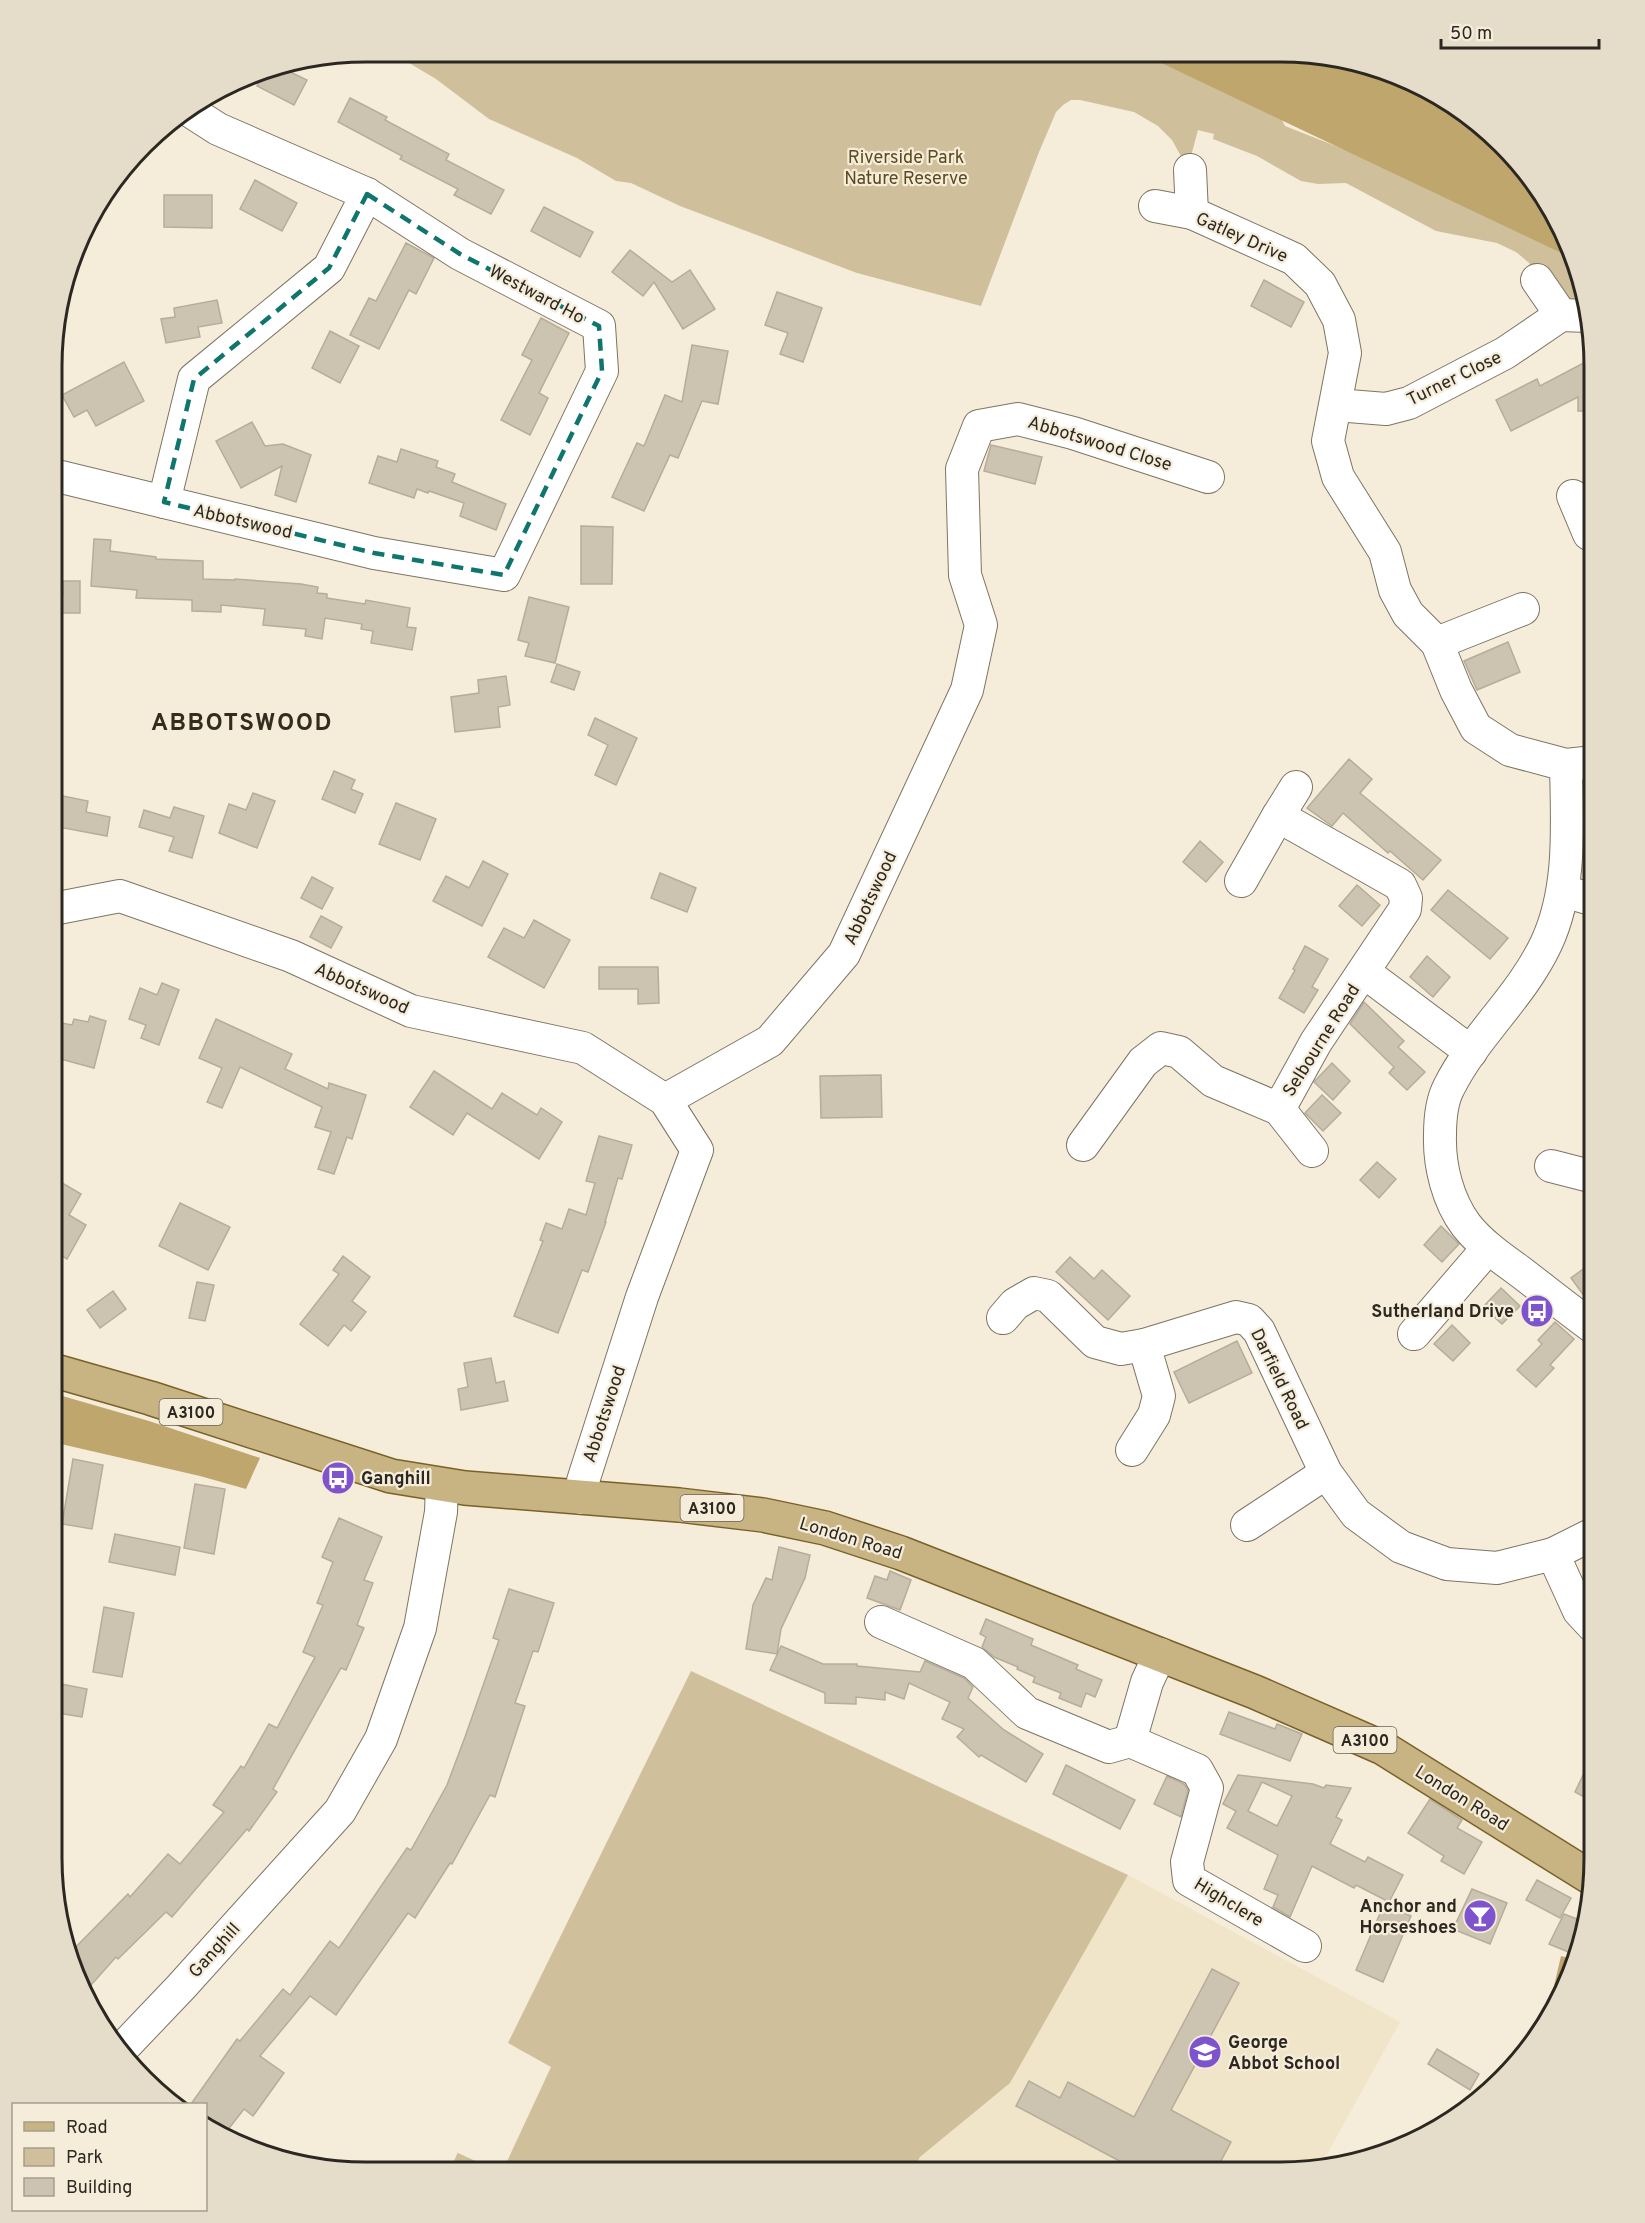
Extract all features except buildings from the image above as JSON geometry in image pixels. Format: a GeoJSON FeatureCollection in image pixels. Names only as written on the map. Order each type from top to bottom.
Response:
{"type":"FeatureCollection","features":[{"type":"Feature","properties":{"kind":"main road","name":"London Road"},"geometry":{"type":"LineString","coordinates":[[62,1373],[150,1398],[392,1476],[442,1485],[734,1510],[825,1528],[901,1553],[1300,1711],[1383,1749],[1583,1873]]}},
{"type":"Feature","properties":{"kind":"street","name":"Westward Ho"},"geometry":{"type":"LineString","coordinates":[[195,114],[218,129],[367,194],[460,254],[599,326],[602,371],[504,575]]}},
{"type":"Feature","properties":{"kind":"street"},"geometry":{"type":"LineString","coordinates":[[1190,170],[1192,213]]}},
{"type":"Feature","properties":{"kind":"street"},"geometry":{"type":"LineString","coordinates":[[164,502],[194,379],[329,267],[367,194]]}},
{"type":"Feature","properties":{"kind":"street","name":"Gatley Drive"},"geometry":{"type":"LineString","coordinates":[[1155,206],[1192,213],[1294,259],[1320,284],[1339,320],[1345,353],[1328,441],[1338,477],[1385,552],[1395,590],[1408,614],[1437,643]]}},
{"type":"Feature","properties":{"kind":"street","name":"Turner Close"},"geometry":{"type":"LineString","coordinates":[[1336,405],[1386,409],[1409,403],[1574,316],[1537,280]]}},
{"type":"Feature","properties":{"kind":"street","name":"Abbotswood Close"},"geometry":{"type":"LineString","coordinates":[[981,625],[965,575],[962,469],[979,426],[1018,419],[1073,433],[1208,477]]}},
{"type":"Feature","properties":{"kind":"street","name":"Abbotswood"},"geometry":{"type":"LineString","coordinates":[[62,477],[374,553],[504,575]]}},
{"type":"Feature","properties":{"kind":"street"},"geometry":{"type":"LineString","coordinates":[[1573,496],[1584,522]]}},
{"type":"Feature","properties":{"kind":"street"},"geometry":{"type":"LineString","coordinates":[[1523,609],[1437,643],[1456,690],[1476,728],[1510,750],[1580,763],[1567,836],[1563,891],[1546,943],[1519,990],[1471,1052],[1448,1088],[1440,1124],[1439,1154],[1446,1185],[1466,1225],[1488,1248],[1584,1320]]}},
{"type":"Feature","properties":{"kind":"street","name":"Abbotswood"},"geometry":{"type":"LineString","coordinates":[[665,1100],[770,1041],[844,954],[967,690],[981,625]]}},
{"type":"Feature","properties":{"kind":"street"},"geometry":{"type":"LineString","coordinates":[[1241,881],[1296,787]]}},
{"type":"Feature","properties":{"kind":"street","name":"Selbourne Road"},"geometry":{"type":"LineString","coordinates":[[1278,816],[1400,885],[1406,898],[1405,909],[1316,1042],[1280,1109]]}},
{"type":"Feature","properties":{"kind":"street"},"geometry":{"type":"LineString","coordinates":[[1563,891],[1584,897]]}},
{"type":"Feature","properties":{"kind":"street","name":"Abbotswood"},"geometry":{"type":"LineString","coordinates":[[62,907],[120,896],[291,956],[411,1011],[583,1048],[665,1100],[697,1150],[642,1297],[583,1481],[582,1497]]}},
{"type":"Feature","properties":{"kind":"street","name":"Selbourne Road"},"geometry":{"type":"LineString","coordinates":[[1364,972],[1471,1052]]}},
{"type":"Feature","properties":{"kind":"street","name":"Selbourne Road"},"geometry":{"type":"LineString","coordinates":[[1083,1145],[1143,1062],[1161,1048],[1179,1052],[1213,1081],[1280,1109],[1312,1151]]}},
{"type":"Feature","properties":{"kind":"street"},"geometry":{"type":"LineString","coordinates":[[1551,1166],[1584,1174]]}},
{"type":"Feature","properties":{"kind":"street"},"geometry":{"type":"LineString","coordinates":[[1413,1334],[1488,1248]]}},
{"type":"Feature","properties":{"kind":"street","name":"Darfield Road"},"geometry":{"type":"LineString","coordinates":[[1003,1318],[1015,1304],[1034,1293],[1048,1296],[1095,1342],[1121,1349],[1144,1345],[1236,1317],[1249,1320],[1259,1331],[1326,1473],[1356,1514],[1401,1547],[1447,1564],[1497,1568],[1552,1554],[1584,1538]]}},
{"type":"Feature","properties":{"kind":"street"},"geometry":{"type":"LineString","coordinates":[[1132,1450],[1154,1415],[1159,1396],[1144,1345]]}},
{"type":"Feature","properties":{"kind":"street"},"geometry":{"type":"LineString","coordinates":[[1247,1525],[1326,1473]]}},
{"type":"Feature","properties":{"kind":"street","name":"Ganghill"},"geometry":{"type":"LineString","coordinates":[[126,2045],[340,1811],[381,1739],[420,1628],[441,1512],[442,1485]]}},
{"type":"Feature","properties":{"kind":"street"},"geometry":{"type":"LineString","coordinates":[[1552,1554],[1579,1611],[1584,1616]]}},
{"type":"Feature","properties":{"kind":"street","name":"Highclere"},"geometry":{"type":"LineString","coordinates":[[882,1622],[974,1663],[1027,1713],[1109,1747],[1130,1741],[1197,1770],[1207,1788],[1187,1862],[1189,1880],[1305,1946]]}},
{"type":"Feature","properties":{"kind":"street"},"geometry":{"type":"LineString","coordinates":[[1130,1741],[1148,1682],[1160,1654]]}},
{"type":"Feature","properties":{"kind":"highlighted area"},"geometry":{"type":"Polygon","coordinates":[[[367,194],[460,254],[599,326],[602,371],[504,575],[374,553],[164,502],[194,379],[329,268],[367,194]]]}},
{"type":"Feature","properties":{"kind":"shaded area"},"geometry":{"type":"Polygon","coordinates":[[[1159,62],[1319,64],[1358,72],[1414,93],[1464,124],[1508,165],[1543,214],[1561,253],[1159,62]]]}},
{"type":"Feature","properties":{"kind":"shaded area"},"geometry":{"type":"Polygon","coordinates":[[[62,1396],[149,1421],[260,1458],[246,1489],[62,1444],[62,1396]]]}},
{"type":"Feature","properties":{"kind":"shaded area","name":"George Abbot School"},"geometry":{"type":"Polygon","coordinates":[[[1128,1875],[1400,2022],[1325,2158],[1319,2159],[1279,2162],[918,2162],[920,2157],[1010,2083],[1128,1875]]]}},
{"type":"Feature","properties":{"kind":"shaded area"},"geometry":{"type":"Polygon","coordinates":[[[1561,1956],[1566,1957],[1560,1974],[1553,1989],[1561,1956]]]}},
{"type":"Feature","properties":{"kind":"green space","name":"Riverside Park Nature Reserve"},"geometry":{"type":"Polygon","coordinates":[[[407,62],[1159,62],[1282,120],[1285,126],[1552,232],[1567,268],[1578,308],[1516,252],[1497,243],[1436,231],[1346,183],[1318,184],[1301,181],[1257,156],[1213,139],[1214,134],[1198,130],[1190,160],[1182,158],[1172,140],[1158,126],[1134,112],[1080,100],[1071,100],[1056,112],[981,306],[857,273],[680,206],[631,183],[616,181],[577,158],[489,119],[436,79],[407,62]]]}},
{"type":"Feature","properties":{"kind":"green space"},"geometry":{"type":"Polygon","coordinates":[[[691,1671],[1128,1875],[1010,2083],[920,2157],[918,2162],[507,2162],[551,2067],[508,2043],[691,1671]]]}},
{"type":"Feature","properties":{"kind":"green space"},"geometry":{"type":"Polygon","coordinates":[[[458,2152],[478,2162],[454,2162],[458,2152]]]}},
{"type":"Feature","properties":{"kind":"place","name":"Sutherland Drive"},"geometry":{"type":"Point","coordinates":[1537,1311]}},
{"type":"Feature","properties":{"kind":"place","name":"Ganghill"},"geometry":{"type":"Point","coordinates":[338,1478]}},
{"type":"Feature","properties":{"kind":"place","name":"Anchor and Horseshoes"},"geometry":{"type":"Point","coordinates":[1480,1916]}},
{"type":"Feature","properties":{"kind":"place","name":"George Abbot School"},"geometry":{"type":"Point","coordinates":[1205,2052]}},
{"type":"Feature","properties":{"kind":"district","name":"ABBOTSWOOD"},"geometry":{"type":"Point","coordinates":[242,722]}}]}
